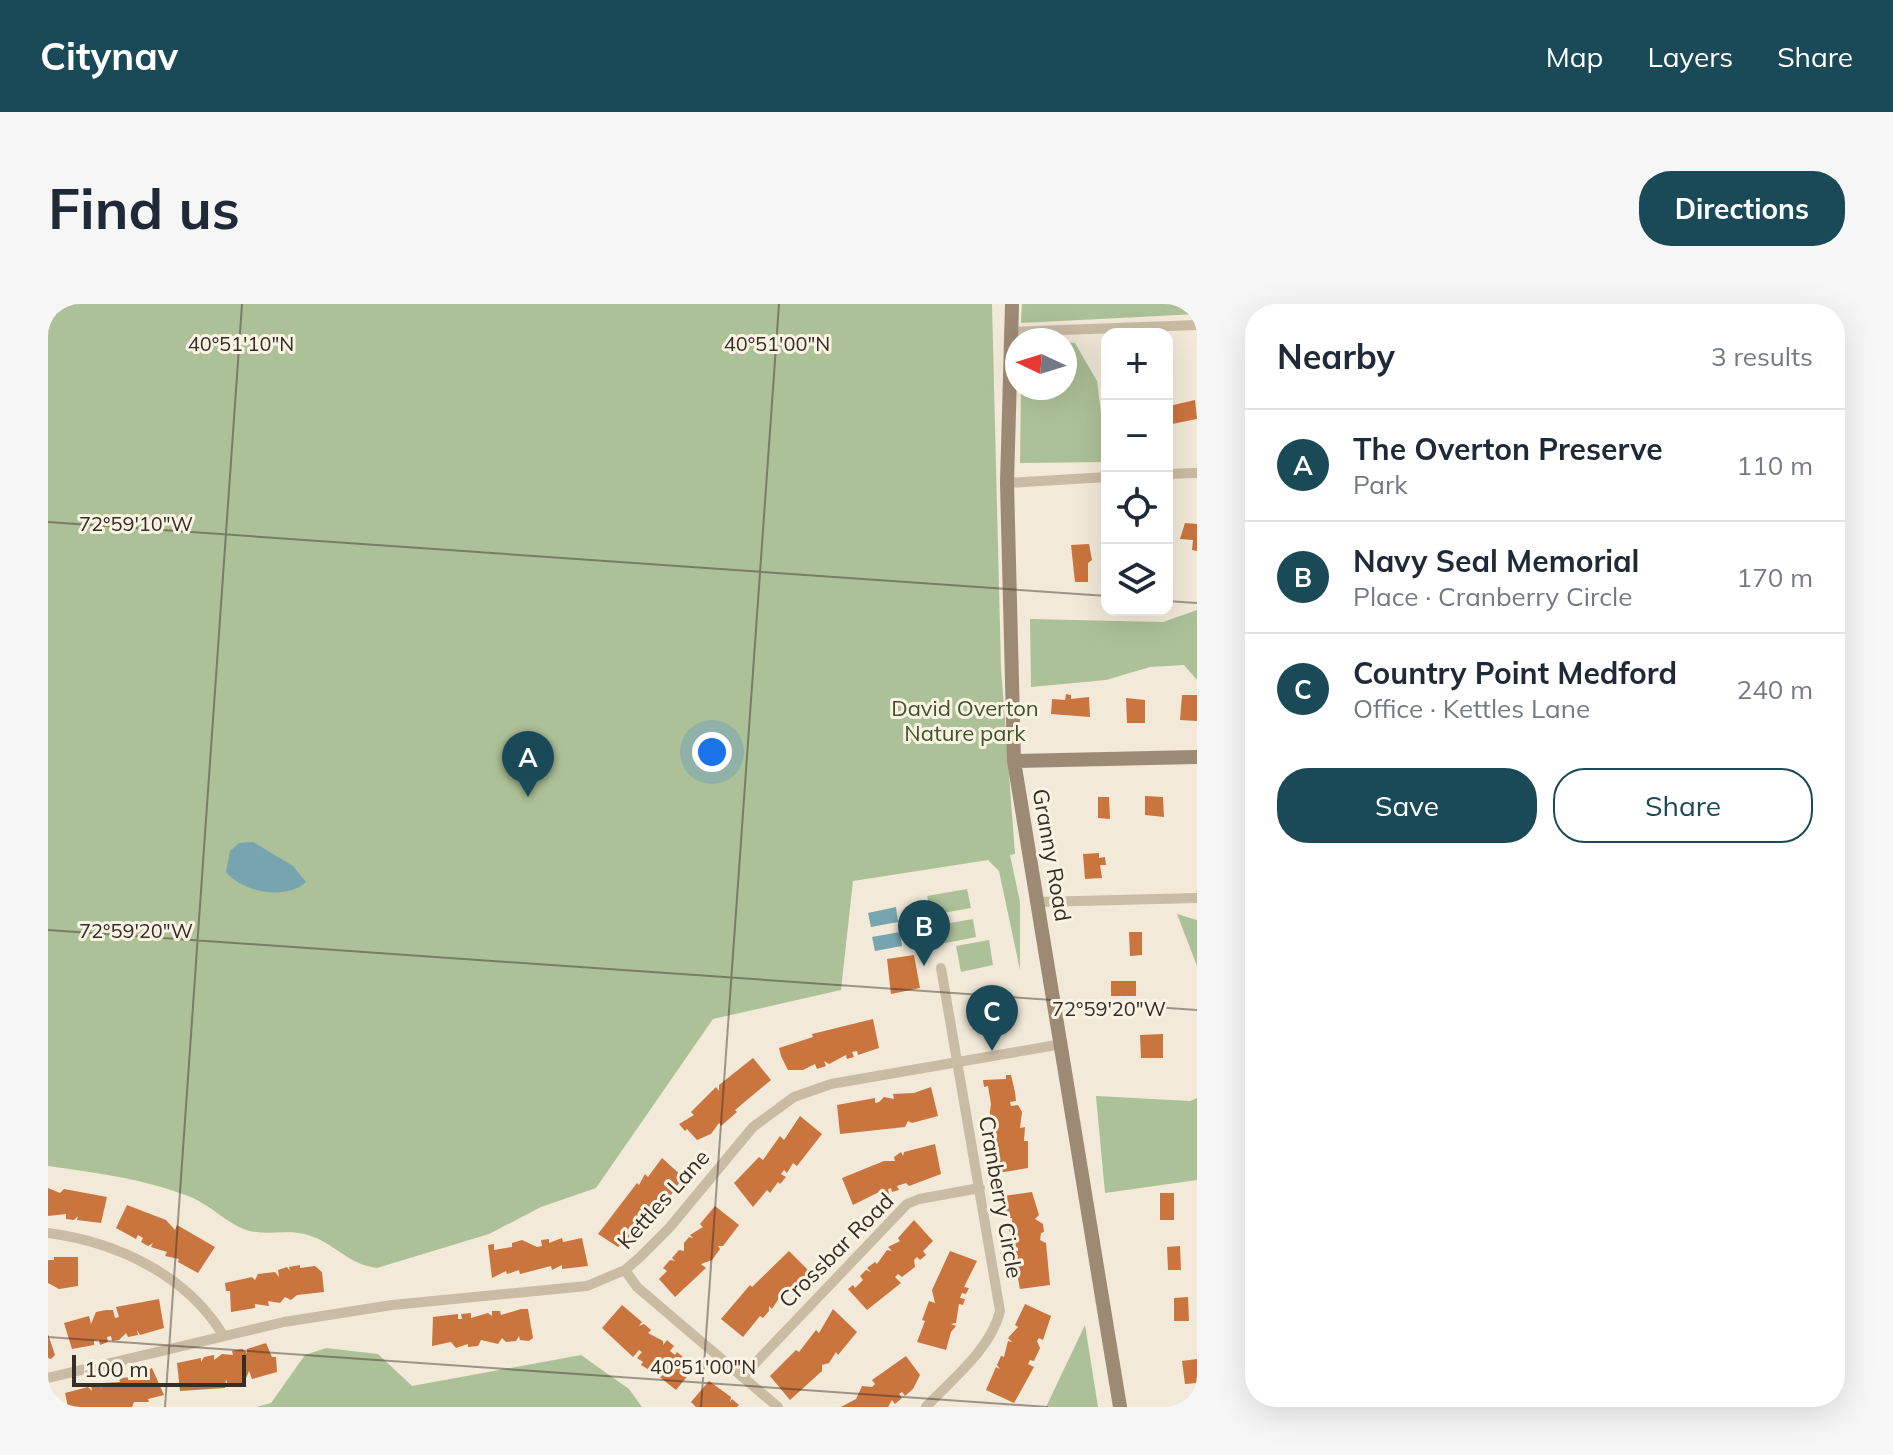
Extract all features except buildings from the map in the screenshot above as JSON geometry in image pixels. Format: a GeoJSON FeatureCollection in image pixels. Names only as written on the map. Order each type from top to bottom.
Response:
{"type":"FeatureCollection","features":[{"type":"Feature","properties":{"kind":"street","name":"Granny Road"},"geometry":{"type":"LineString","coordinates":[[1010,328],[1012,304]]}},
{"type":"Feature","properties":{"kind":"street"},"geometry":{"type":"LineString","coordinates":[[1077,329],[1197,325]]}},
{"type":"Feature","properties":{"kind":"street","name":"Granny Road"},"geometry":{"type":"LineString","coordinates":[[1009,400],[1007,483],[1014,761],[1120,1407]]}},
{"type":"Feature","properties":{"kind":"street"},"geometry":{"type":"LineString","coordinates":[[1173,474],[1196,473]]}},
{"type":"Feature","properties":{"kind":"street"},"geometry":{"type":"LineString","coordinates":[[1007,483],[1101,477]]}},
{"type":"Feature","properties":{"kind":"street"},"geometry":{"type":"LineString","coordinates":[[1014,761],[1197,757]]}},
{"type":"Feature","properties":{"kind":"street"},"geometry":{"type":"LineString","coordinates":[[1038,902],[1197,898]]}},
{"type":"Feature","properties":{"kind":"street","name":"Cranberry Circle"},"geometry":{"type":"LineString","coordinates":[[926,1407],[974,1355],[996,1326],[1000,1311],[941,968]]}},
{"type":"Feature","properties":{"kind":"street","name":"Kettles Lane"},"geometry":{"type":"LineString","coordinates":[[48,1378],[223,1335],[392,1305],[587,1286],[625,1270],[670,1227],[753,1127],[794,1097],[831,1084],[1062,1044]]}},
{"type":"Feature","properties":{"kind":"street","name":"Crossbar Road"},"geometry":{"type":"LineString","coordinates":[[742,1377],[907,1204],[980,1188]]}},
{"type":"Feature","properties":{"kind":"street"},"geometry":{"type":"LineString","coordinates":[[48,1233],[108,1247],[151,1266],[198,1299],[223,1335]]}},
{"type":"Feature","properties":{"kind":"street"},"geometry":{"type":"LineString","coordinates":[[625,1270],[637,1287],[778,1407]]}},
{"type":"Feature","properties":{"kind":"green space","name":"David Overton Nature park"},"geometry":{"type":"Polygon","coordinates":[[[48,304],[992,304],[1001,668],[1015,854],[1010,855],[1020,902],[1020,970],[999,871],[988,860],[853,881],[841,990],[713,1019],[596,1188],[541,1207],[489,1234],[377,1268],[357,1262],[308,1235],[246,1230],[200,1201],[175,1191],[48,1166],[48,304]]]}},
{"type":"Feature","properties":{"kind":"green space"},"geometry":{"type":"Polygon","coordinates":[[[1022,304],[1197,304],[1197,314],[1021,323],[1022,304]]]}},
{"type":"Feature","properties":{"kind":"green space"},"geometry":{"type":"Polygon","coordinates":[[[1077,346],[1097,381],[1101,462],[1020,463],[1021,400],[1077,400],[1077,346]]]}},
{"type":"Feature","properties":{"kind":"green space"},"geometry":{"type":"Polygon","coordinates":[[[1197,610],[1197,680],[1184,665],[1150,667],[1106,680],[1031,687],[1030,619],[1163,622],[1197,610]]]}},
{"type":"Feature","properties":{"kind":"green space"},"geometry":{"type":"Polygon","coordinates":[[[967,889],[971,908],[931,915],[927,896],[967,889]]]}},
{"type":"Feature","properties":{"kind":"green space"},"geometry":{"type":"Polygon","coordinates":[[[1177,914],[1197,920],[1197,966],[1177,914]]]}},
{"type":"Feature","properties":{"kind":"green space"},"geometry":{"type":"Polygon","coordinates":[[[973,919],[976,937],[936,945],[933,926],[973,919]]]}},
{"type":"Feature","properties":{"kind":"green space"},"geometry":{"type":"Polygon","coordinates":[[[989,940],[993,965],[961,972],[956,946],[989,940]]]}},
{"type":"Feature","properties":{"kind":"green space"},"geometry":{"type":"Polygon","coordinates":[[[1096,1096],[1190,1101],[1197,1098],[1197,1180],[1105,1193],[1096,1096]]]}},
{"type":"Feature","properties":{"kind":"green space"},"geometry":{"type":"Polygon","coordinates":[[[1085,1325],[1098,1407],[1046,1407],[1085,1325]]]}},
{"type":"Feature","properties":{"kind":"green space"},"geometry":{"type":"Polygon","coordinates":[[[326,1348],[378,1354],[412,1386],[581,1355],[629,1389],[642,1407],[256,1407],[271,1403],[305,1355],[326,1348]]]}},
{"type":"Feature","properties":{"kind":"water"},"geometry":{"type":"Polygon","coordinates":[[[253,842],[293,866],[306,882],[287,891],[264,892],[233,879],[226,872],[230,851],[239,843],[253,842]]]}},
{"type":"Feature","properties":{"kind":"water"},"geometry":{"type":"Polygon","coordinates":[[[896,907],[898,922],[871,927],[868,913],[896,907]]]}},
{"type":"Feature","properties":{"kind":"water"},"geometry":{"type":"Polygon","coordinates":[[[900,932],[902,946],[875,951],[872,937],[900,932]]]}},
{"type":"Feature","properties":{"kind":"place","name":"The Overton Preserve"},"geometry":{"type":"Point","coordinates":[528,797]}},
{"type":"Feature","properties":{"kind":"place","name":"Navy Seal Memorial"},"geometry":{"type":"Point","coordinates":[924,966]}},
{"type":"Feature","properties":{"kind":"place","name":"Country Point Medford"},"geometry":{"type":"Point","coordinates":[992,1051]}}]}
